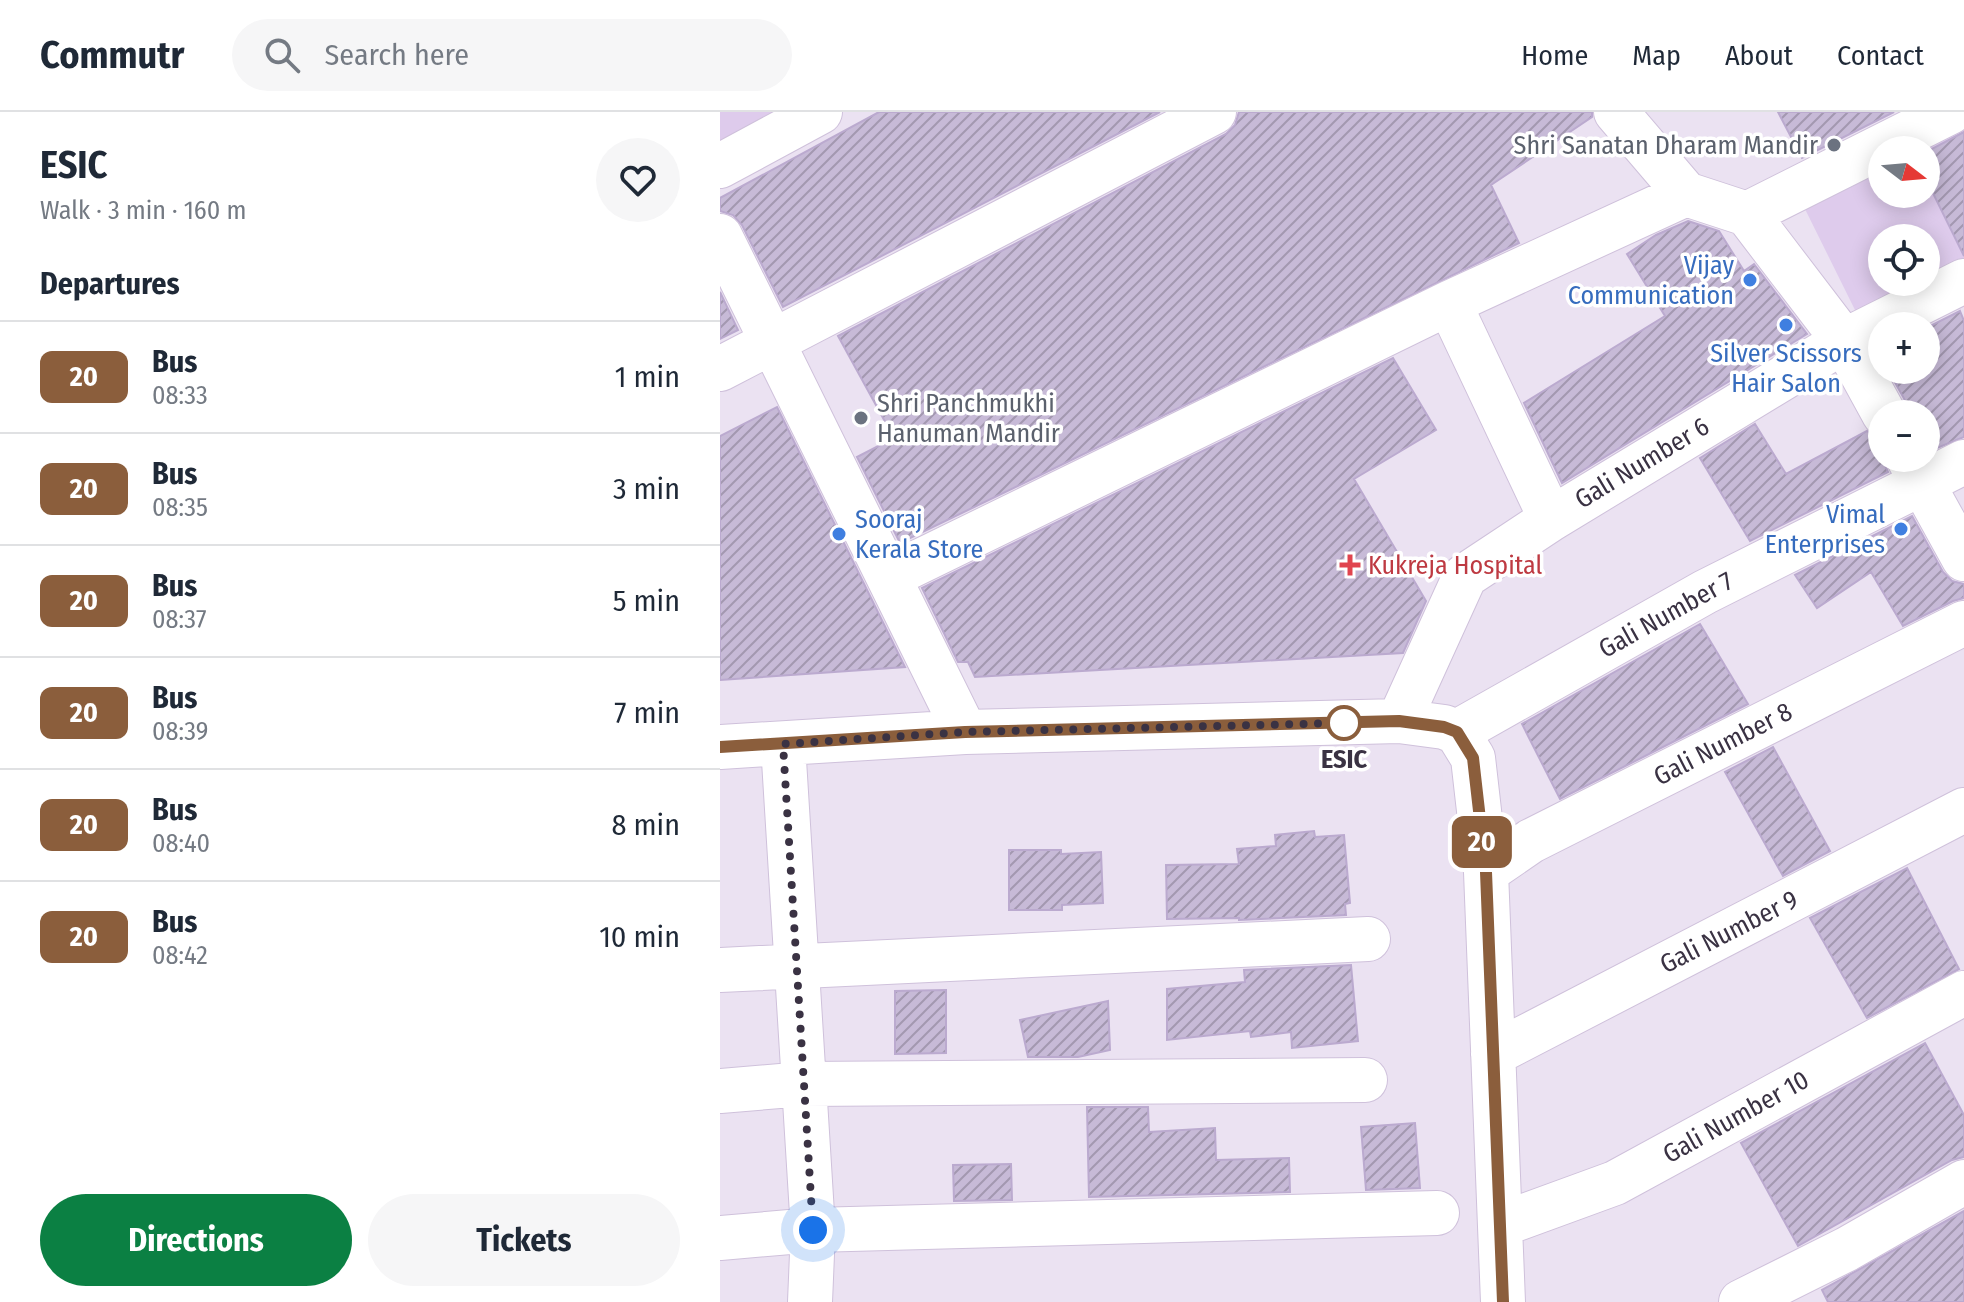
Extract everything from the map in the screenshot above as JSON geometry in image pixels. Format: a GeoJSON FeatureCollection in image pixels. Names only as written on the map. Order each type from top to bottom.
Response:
{"type":"FeatureCollection","features":[{"type":"Feature","properties":{"kind":"street"},"geometry":{"type":"LineString","coordinates":[[720,166],[820,112]]}},
{"type":"Feature","properties":{"kind":"street"},"geometry":{"type":"LineString","coordinates":[[720,369],[1214,112]]}},
{"type":"Feature","properties":{"kind":"street"},"geometry":{"type":"LineString","coordinates":[[1616,112],[1686,194],[1747,214],[1844,341],[1876,400]]}},
{"type":"Feature","properties":{"kind":"street"},"geometry":{"type":"LineString","coordinates":[[1747,214],[1950,112]]}},
{"type":"Feature","properties":{"kind":"street"},"geometry":{"type":"LineString","coordinates":[[890,576],[1449,303],[1686,194]]}},
{"type":"Feature","properties":{"kind":"street"},"geometry":{"type":"LineString","coordinates":[[720,236],[965,732]]}},
{"type":"Feature","properties":{"kind":"street","name":"Gali Number 6"},"geometry":{"type":"LineString","coordinates":[[1399,721],[1465,576],[1551,519],[1844,341],[1964,281]]}},
{"type":"Feature","properties":{"kind":"street"},"geometry":{"type":"LineString","coordinates":[[1449,303],[1551,519]]}},
{"type":"Feature","properties":{"kind":"street","name":"Gali Number 7"},"geometry":{"type":"LineString","coordinates":[[1940,466],[1964,462]]}},
{"type":"Feature","properties":{"kind":"street","name":"Gali Number 7"},"geometry":{"type":"LineString","coordinates":[[1457,732],[1914,472]]}},
{"type":"Feature","properties":{"kind":"street"},"geometry":{"type":"LineString","coordinates":[[1917,472],[1964,559]]}},
{"type":"Feature","properties":{"kind":"street","name":"Gali Number 8"},"geometry":{"type":"LineString","coordinates":[[1486,872],[1531,841],[1964,623]]}},
{"type":"Feature","properties":{"kind":"street"},"geometry":{"type":"LineString","coordinates":[[720,747],[965,732],[1399,721],[1444,727],[1457,732],[1473,758],[1486,872],[1503,1302]]}},
{"type":"Feature","properties":{"kind":"street"},"geometry":{"type":"LineString","coordinates":[[783,744],[813,1230],[810,1302]]}},
{"type":"Feature","properties":{"kind":"street","name":"Gali Number 9"},"geometry":{"type":"LineString","coordinates":[[1493,1054],[1964,810]]}},
{"type":"Feature","properties":{"kind":"street"},"geometry":{"type":"LineString","coordinates":[[720,970],[1368,939]]}},
{"type":"Feature","properties":{"kind":"street","name":"Gali Number 10"},"geometry":{"type":"LineString","coordinates":[[1500,1225],[1615,1183],[1964,993]]}},
{"type":"Feature","properties":{"kind":"street"},"geometry":{"type":"LineString","coordinates":[[720,1091],[804,1084],[1365,1080]]}},
{"type":"Feature","properties":{"kind":"street"},"geometry":{"type":"LineString","coordinates":[[1741,1302],[1847,1249],[1964,1182]]}},
{"type":"Feature","properties":{"kind":"street"},"geometry":{"type":"LineString","coordinates":[[720,1238],[813,1230],[1437,1213]]}},
{"type":"Feature","properties":{"kind":"shaded area"},"geometry":{"type":"Polygon","coordinates":[[[720,112],[785,112],[720,146],[720,112]]]}},
{"type":"Feature","properties":{"kind":"shaded area"},"geometry":{"type":"Polygon","coordinates":[[[1964,125],[1964,260],[1940,272],[1940,224],[1868,224],[1868,296],[1892,296],[1857,314],[1803,205],[1868,173],[1868,208],[1940,208],[1940,137],[1964,125]]]}},
{"type":"Feature","properties":{"kind":"building"},"geometry":{"type":"Polygon","coordinates":[[[879,112],[1160,112],[783,307],[742,225],[733,215],[720,211],[720,198],[879,112]]]}},
{"type":"Feature","properties":{"kind":"building"},"geometry":{"type":"Polygon","coordinates":[[[1239,112],[1592,112],[1592,117],[1491,185],[1519,243],[900,543],[857,457],[894,438],[838,336],[1226,134],[1235,125],[1239,112]]]}},
{"type":"Feature","properties":{"kind":"building"},"geometry":{"type":"Polygon","coordinates":[[[1778,112],[1894,112],[1802,158],[1778,112]]]}},
{"type":"Feature","properties":{"kind":"building"},"geometry":{"type":"Polygon","coordinates":[[[1964,132],[1964,256],[1940,207],[1940,145],[1964,132]]]}},
{"type":"Feature","properties":{"kind":"building"},"geometry":{"type":"Polygon","coordinates":[[[1688,221],[1719,231],[1744,271],[1754,264],[1807,334],[1562,483],[1524,403],[1665,316],[1627,254],[1656,235],[1688,221]]]}},
{"type":"Feature","properties":{"kind":"building"},"geometry":{"type":"Polygon","coordinates":[[[720,292],[738,330],[720,339],[720,292]]]}},
{"type":"Feature","properties":{"kind":"building"},"geometry":{"type":"Polygon","coordinates":[[[1960,311],[1964,321],[1964,437],[1940,447],[1940,400],[1905,400],[1896,384],[1940,384],[1940,321],[1960,311]]]}},
{"type":"Feature","properties":{"kind":"building"},"geometry":{"type":"Polygon","coordinates":[[[1393,358],[1436,430],[1354,479],[1426,601],[1403,653],[975,677],[968,662],[958,662],[922,588],[1393,358]]]}},
{"type":"Feature","properties":{"kind":"building"},"geometry":{"type":"Polygon","coordinates":[[[777,407],[905,667],[720,680],[720,436],[777,407]]]}},
{"type":"Feature","properties":{"kind":"building"},"geometry":{"type":"Polygon","coordinates":[[[1755,424],[1786,474],[1867,431],[1868,472],[1888,472],[1750,541],[1700,458],[1755,424]]]}},
{"type":"Feature","properties":{"kind":"building"},"geometry":{"type":"Polygon","coordinates":[[[1912,516],[1943,572],[1952,581],[1964,584],[1964,598],[1903,626],[1871,572],[1817,608],[1795,575],[1912,516]]]}},
{"type":"Feature","properties":{"kind":"building"},"geometry":{"type":"Polygon","coordinates":[[[1700,624],[1748,704],[1560,799],[1522,724],[1700,624]]]}},
{"type":"Feature","properties":{"kind":"building"},"geometry":{"type":"Polygon","coordinates":[[[1773,747],[1830,851],[1783,876],[1725,772],[1773,747]]]}},
{"type":"Feature","properties":{"kind":"building"},"geometry":{"type":"Polygon","coordinates":[[[1314,831],[1315,837],[1344,835],[1350,903],[1345,904],[1346,915],[1239,920],[1167,919],[1166,865],[1239,864],[1237,849],[1276,846],[1275,835],[1314,831]]]}},
{"type":"Feature","properties":{"kind":"building"},"geometry":{"type":"Polygon","coordinates":[[[1009,850],[1061,850],[1061,854],[1101,852],[1103,903],[1062,905],[1062,910],[1009,910],[1009,850]]]}},
{"type":"Feature","properties":{"kind":"building"},"geometry":{"type":"Polygon","coordinates":[[[1907,868],[1959,969],[1867,1018],[1810,918],[1907,868]]]}},
{"type":"Feature","properties":{"kind":"building"},"geometry":{"type":"Polygon","coordinates":[[[1351,965],[1358,1041],[1292,1048],[1291,1032],[1251,1037],[1250,1031],[1167,1040],[1167,989],[1245,982],[1244,970],[1351,965]]]}},
{"type":"Feature","properties":{"kind":"building"},"geometry":{"type":"Polygon","coordinates":[[[946,990],[946,1053],[895,1054],[895,991],[946,990]]]}},
{"type":"Feature","properties":{"kind":"building"},"geometry":{"type":"Polygon","coordinates":[[[1108,1001],[1110,1050],[1078,1057],[1028,1057],[1020,1020],[1108,1001]]]}},
{"type":"Feature","properties":{"kind":"building"},"geometry":{"type":"Polygon","coordinates":[[[1925,1043],[1964,1115],[1964,1157],[1952,1160],[1798,1246],[1741,1143],[1925,1043]]]}},
{"type":"Feature","properties":{"kind":"building"},"geometry":{"type":"Polygon","coordinates":[[[1087,1107],[1148,1107],[1149,1132],[1215,1128],[1216,1160],[1289,1158],[1290,1192],[1089,1197],[1087,1107]]]}},
{"type":"Feature","properties":{"kind":"building"},"geometry":{"type":"Polygon","coordinates":[[[1415,1123],[1420,1188],[1366,1190],[1361,1127],[1415,1123]]]}},
{"type":"Feature","properties":{"kind":"building"},"geometry":{"type":"Polygon","coordinates":[[[1011,1164],[1012,1200],[954,1201],[953,1165],[1011,1164]]]}},
{"type":"Feature","properties":{"kind":"building"},"geometry":{"type":"Polygon","coordinates":[[[1964,1211],[1964,1302],[1828,1302],[1822,1290],[1964,1211]]]}},
{"type":"Feature","properties":{"kind":"bus line","name":"20"},"geometry":{"type":"LineString","coordinates":[[720,747],[965,732],[1399,721],[1444,727],[1457,732],[1473,758],[1486,872],[1503,1302]]}},
{"type":"Feature","properties":{"kind":"place","name":"Shri Sanatan Dharam Mandir"},"geometry":{"type":"Point","coordinates":[1834,145]}},
{"type":"Feature","properties":{"kind":"place","name":"Vijay Communication"},"geometry":{"type":"Point","coordinates":[1750,280]}},
{"type":"Feature","properties":{"kind":"place","name":"Silver Scissors Hair Salon"},"geometry":{"type":"Point","coordinates":[1786,325]}},
{"type":"Feature","properties":{"kind":"place","name":"Shri Panchmukhi Hanuman Mandir"},"geometry":{"type":"Point","coordinates":[861,418]}},
{"type":"Feature","properties":{"kind":"place","name":"Vimal Enterprises"},"geometry":{"type":"Point","coordinates":[1901,529]}},
{"type":"Feature","properties":{"kind":"place","name":"Sooraj Kerala Store"},"geometry":{"type":"Point","coordinates":[839,534]}},
{"type":"Feature","properties":{"kind":"place","name":"Kukreja Hospital"},"geometry":{"type":"Point","coordinates":[1350,565]}},
{"type":"Feature","properties":{"kind":"place","name":"ESIC"},"geometry":{"type":"Point","coordinates":[1344,723]}},
{"type":"Feature","properties":{"kind":"route"},"geometry":{"type":"LineString","coordinates":[[813,1230],[783,744],[965,732],[1344,723]]}}]}
